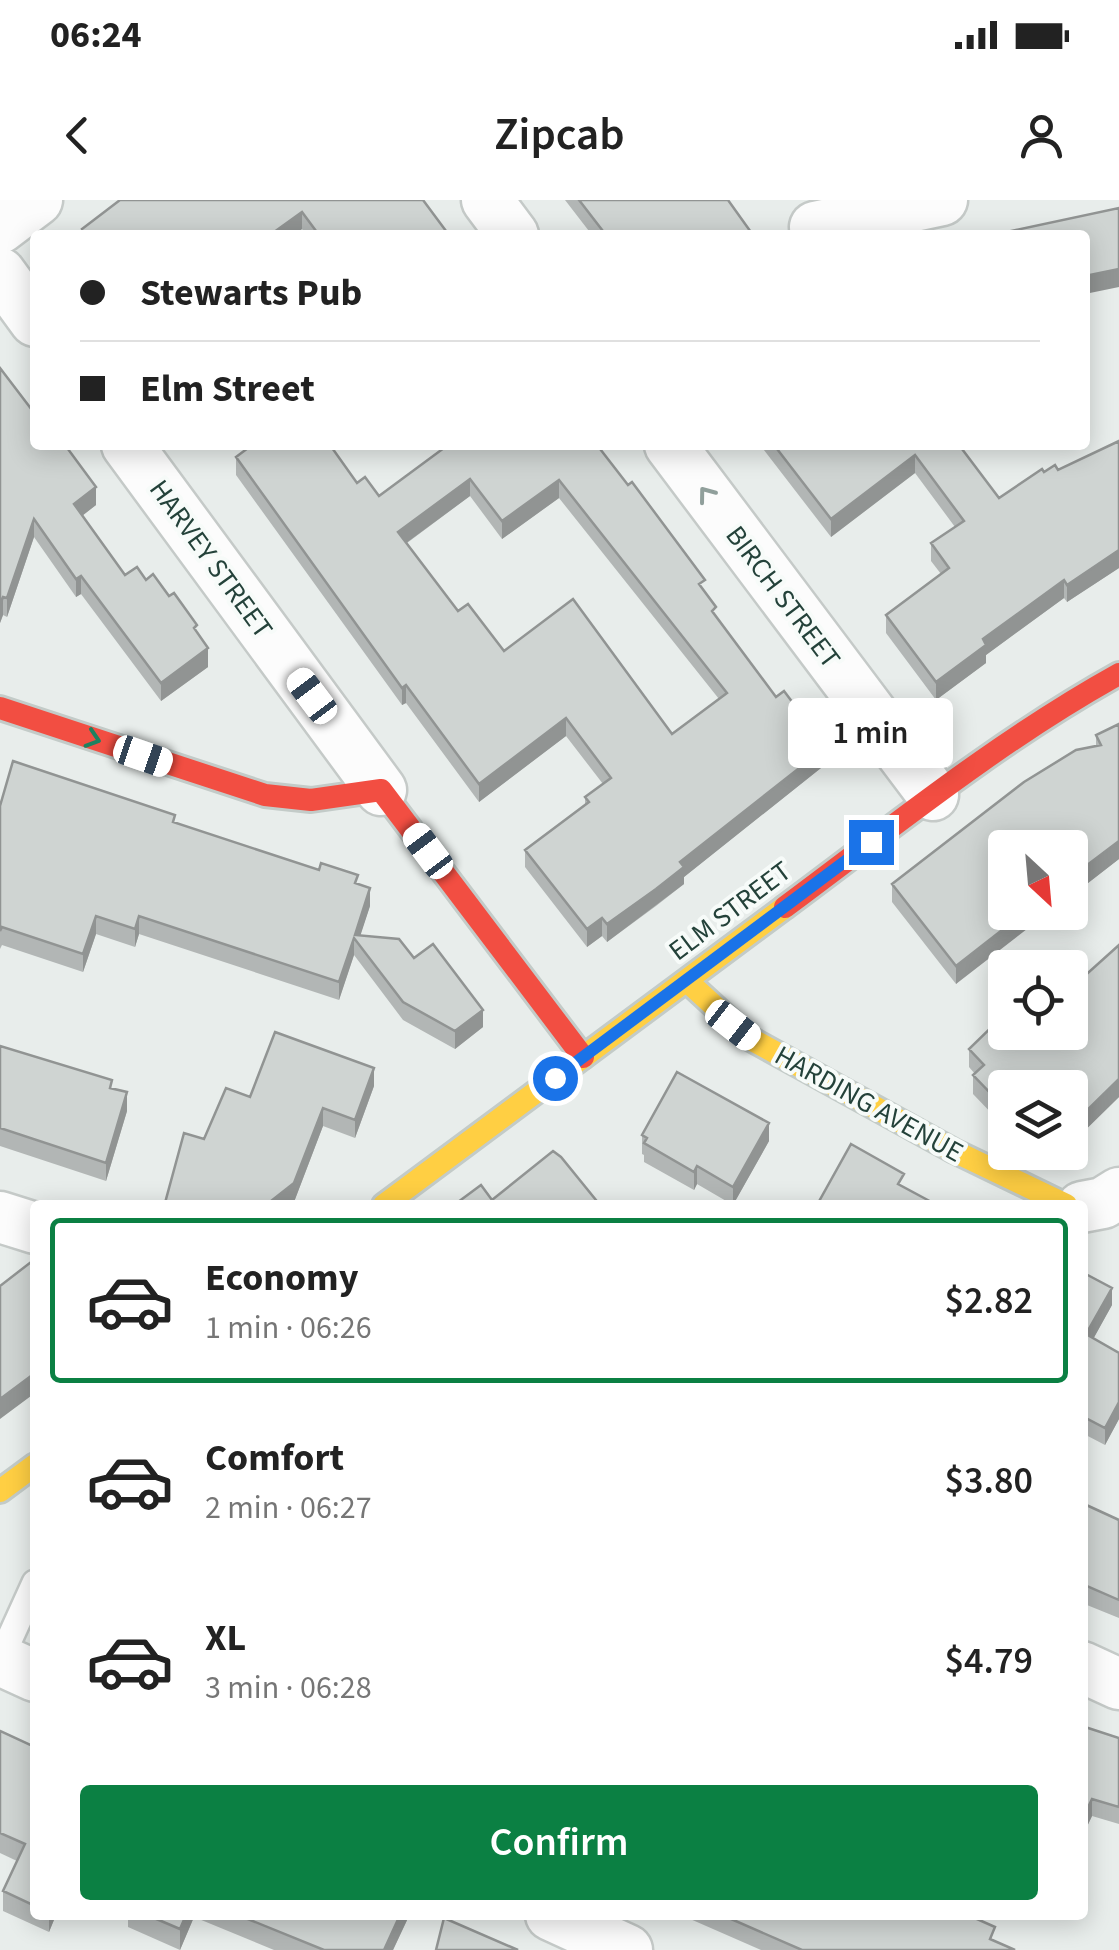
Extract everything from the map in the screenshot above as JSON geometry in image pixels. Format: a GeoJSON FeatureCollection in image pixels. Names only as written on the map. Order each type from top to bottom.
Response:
{"type":"FeatureCollection","features":[{"type":"Feature","properties":{"kind":"street"},"geometry":{"type":"LineString","coordinates":[[0,228],[37,200]]}},
{"type":"Feature","properties":{"kind":"street"},"geometry":{"type":"LineString","coordinates":[[487,200],[509,230]]}},
{"type":"Feature","properties":{"kind":"street"},"geometry":{"type":"LineString","coordinates":[[815,227],[942,200]]}},
{"type":"Feature","properties":{"kind":"street"},"geometry":{"type":"LineString","coordinates":[[0,274],[30,314]]}},
{"type":"Feature","properties":{"kind":"street","name":"HARVEY STREET"},"geometry":{"type":"LineString","coordinates":[[131,450],[583,1057]]}},
{"type":"Feature","properties":{"kind":"street","name":"BIRCH STREET"},"geometry":{"type":"LineString","coordinates":[[674,450],[933,796]]}},
{"type":"Feature","properties":{"kind":"street","name":"ELM STREET"},"geometry":{"type":"LineString","coordinates":[[391,1200],[1018,734],[1119,674]]}},
{"type":"Feature","properties":{"kind":"street"},"geometry":{"type":"LineString","coordinates":[[0,708],[265,796],[311,800],[381,790]]}},
{"type":"Feature","properties":{"kind":"street","name":"HARDING AVENUE"},"geometry":{"type":"LineString","coordinates":[[687,981],[750,1038],[954,1152],[1055,1200]]}},
{"type":"Feature","properties":{"kind":"street"},"geometry":{"type":"LineString","coordinates":[[1088,1206],[1119,1193]]}},
{"type":"Feature","properties":{"kind":"street"},"geometry":{"type":"LineString","coordinates":[[0,1217],[30,1226]]}},
{"type":"Feature","properties":{"kind":"street"},"geometry":{"type":"LineString","coordinates":[[0,1492],[30,1473]]}},
{"type":"Feature","properties":{"kind":"street"},"geometry":{"type":"LineString","coordinates":[[0,1660],[30,1674]]}},
{"type":"Feature","properties":{"kind":"street"},"geometry":{"type":"LineString","coordinates":[[1088,1670],[1119,1684]]}},
{"type":"Feature","properties":{"kind":"street"},"geometry":{"type":"LineString","coordinates":[[562,1920],[627,1950]]}},
{"type":"Feature","properties":{"kind":"lane"},"geometry":{"type":"LineString","coordinates":[[0,1660],[30,1595]]}},
{"type":"Feature","properties":{"kind":"building"},"geometry":{"type":"Polygon","coordinates":[[[120,200],[423,200],[445,230],[315,230],[302,212],[277,230],[82,229],[120,200]]]}},
{"type":"Feature","properties":{"kind":"building"},"geometry":{"type":"Polygon","coordinates":[[[579,200],[728,200],[749,230],[602,230],[579,200]]]}},
{"type":"Feature","properties":{"kind":"building"},"geometry":{"type":"Polygon","coordinates":[[[1119,208],[1119,269],[1090,275],[1090,230],[1016,230],[1119,208]]]}},
{"type":"Feature","properties":{"kind":"building"},"geometry":{"type":"Polygon","coordinates":[[[0,368],[30,407],[30,450],[69,450],[96,487],[74,504],[125,575],[137,567],[146,580],[153,574],[169,596],[174,593],[208,648],[161,683],[81,576],[76,579],[34,519],[7,598],[3,597],[0,605],[0,368]]]}},
{"type":"Feature","properties":{"kind":"building"},"geometry":{"type":"Polygon","coordinates":[[[1119,441],[1119,550],[1067,585],[1064,580],[983,639],[986,645],[936,682],[886,615],[949,568],[931,543],[964,521],[915,455],[831,519],[778,450],[963,450],[999,498],[1042,469],[1044,472],[1055,465],[1058,470],[1119,441]]]}},
{"type":"Feature","properties":{"kind":"building"},"geometry":{"type":"Polygon","coordinates":[[[245,450],[334,450],[357,483],[365,477],[379,496],[441,450],[601,450],[628,485],[632,482],[705,580],[699,584],[716,607],[712,611],[776,697],[784,691],[826,747],[680,862],[684,867],[656,889],[607,924],[602,918],[587,929],[525,850],[589,802],[585,797],[611,778],[566,718],[479,784],[406,685],[402,688],[236,457],[245,450]],[[470,479],[398,532],[458,611],[468,604],[504,651],[573,599],[672,734],[727,693],[559,480],[502,521],[470,479]]]}},
{"type":"Feature","properties":{"kind":"building"},"geometry":{"type":"Polygon","coordinates":[[[1119,724],[1119,841],[1088,864],[1088,830],[988,830],[988,930],[1002,930],[956,966],[892,884],[1024,782],[1076,750],[1101,745],[1096,735],[1119,724]]]}},
{"type":"Feature","properties":{"kind":"building"},"geometry":{"type":"Polygon","coordinates":[[[13,761],[175,815],[173,822],[319,870],[321,863],[358,875],[355,883],[370,888],[355,935],[399,939],[414,958],[433,944],[483,1010],[455,1031],[403,1002],[354,938],[339,982],[139,916],[135,929],[96,916],[83,954],[2,927],[0,931],[0,806],[13,761]]]}},
{"type":"Feature","properties":{"kind":"building"},"geometry":{"type":"Polygon","coordinates":[[[1119,945],[1119,1079],[1088,1109],[1088,1070],[988,1070],[988,1091],[973,1075],[984,1065],[969,1049],[988,1031],[988,1050],[1088,1050],[1088,973],[1119,945]]]}},
{"type":"Feature","properties":{"kind":"building"},"geometry":{"type":"Polygon","coordinates":[[[275,1032],[374,1068],[355,1120],[323,1108],[294,1183],[272,1200],[166,1200],[184,1133],[204,1139],[226,1088],[250,1097],[275,1032]]]}},
{"type":"Feature","properties":{"kind":"building"},"geometry":{"type":"Polygon","coordinates":[[[0,1046],[112,1080],[110,1088],[127,1092],[106,1163],[0,1128],[0,1046]]]}},
{"type":"Feature","properties":{"kind":"building"},"geometry":{"type":"Polygon","coordinates":[[[677,1072],[769,1123],[733,1187],[697,1166],[694,1172],[644,1143],[647,1138],[642,1135],[677,1072]]]}},
{"type":"Feature","properties":{"kind":"building"},"geometry":{"type":"Polygon","coordinates":[[[851,1144],[904,1174],[898,1184],[928,1200],[820,1200],[851,1144]]]}},
{"type":"Feature","properties":{"kind":"building"},"geometry":{"type":"Polygon","coordinates":[[[553,1151],[596,1200],[492,1200],[553,1151]]]}},
{"type":"Feature","properties":{"kind":"building"},"geometry":{"type":"Polygon","coordinates":[[[481,1185],[492,1200],[461,1200],[481,1185]]]}},
{"type":"Feature","properties":{"kind":"building"},"geometry":{"type":"Polygon","coordinates":[[[30,1263],[30,1377],[0,1399],[0,1286],[30,1263]]]}},
{"type":"Feature","properties":{"kind":"building"},"geometry":{"type":"Polygon","coordinates":[[[1088,1275],[1112,1288],[1088,1330],[1088,1275]]]}},
{"type":"Feature","properties":{"kind":"building"},"geometry":{"type":"Polygon","coordinates":[[[1088,1335],[1119,1353],[1119,1402],[1105,1428],[1088,1419],[1088,1335]]]}},
{"type":"Feature","properties":{"kind":"building"},"geometry":{"type":"Polygon","coordinates":[[[1088,1506],[1119,1520],[1119,1600],[1088,1587],[1088,1506]]]}},
{"type":"Feature","properties":{"kind":"building"},"geometry":{"type":"Polygon","coordinates":[[[1088,1728],[1119,1738],[1119,1807],[1092,1799],[1088,1807],[1088,1728]]]}},
{"type":"Feature","properties":{"kind":"building"},"geometry":{"type":"Polygon","coordinates":[[[0,1731],[30,1745],[30,1904],[3,1891],[25,1844],[0,1833],[0,1731]]]}},
{"type":"Feature","properties":{"kind":"building"},"geometry":{"type":"Polygon","coordinates":[[[159,1920],[184,1920],[180,1929],[159,1920]]]}},
{"type":"Feature","properties":{"kind":"building"},"geometry":{"type":"Polygon","coordinates":[[[250,1920],[398,1920],[384,1950],[324,1950],[250,1920]]]}},
{"type":"Feature","properties":{"kind":"building"},"geometry":{"type":"Polygon","coordinates":[[[444,1920],[449,1920],[518,1950],[436,1950],[444,1920]]]}},
{"type":"Feature","properties":{"kind":"building"},"geometry":{"type":"Polygon","coordinates":[[[733,1920],[979,1920],[995,1927],[990,1939],[1015,1950],[802,1950],[733,1920]]]}},
{"type":"Feature","properties":{"kind":"traffic: slow"},"geometry":{"type":"LineString","coordinates":[[391,1200],[785,907]]}},
{"type":"Feature","properties":{"kind":"traffic: slow"},"geometry":{"type":"LineString","coordinates":[[687,981],[749,1038],[954,1151],[1056,1200]]}},
{"type":"Feature","properties":{"kind":"traffic: slow"},"geometry":{"type":"LineString","coordinates":[[0,1491],[30,1469]]}},
{"type":"Feature","properties":{"kind":"traffic: jam"},"geometry":{"type":"LineString","coordinates":[[785,907],[990,755],[1119,674]]}},
{"type":"Feature","properties":{"kind":"traffic: jam"},"geometry":{"type":"LineString","coordinates":[[0,708],[265,795],[311,800],[381,790],[583,1057]]}},
{"type":"Feature","properties":{"kind":"route"},"geometry":{"type":"LineString","coordinates":[[555,1078],[871,842]]}}]}
